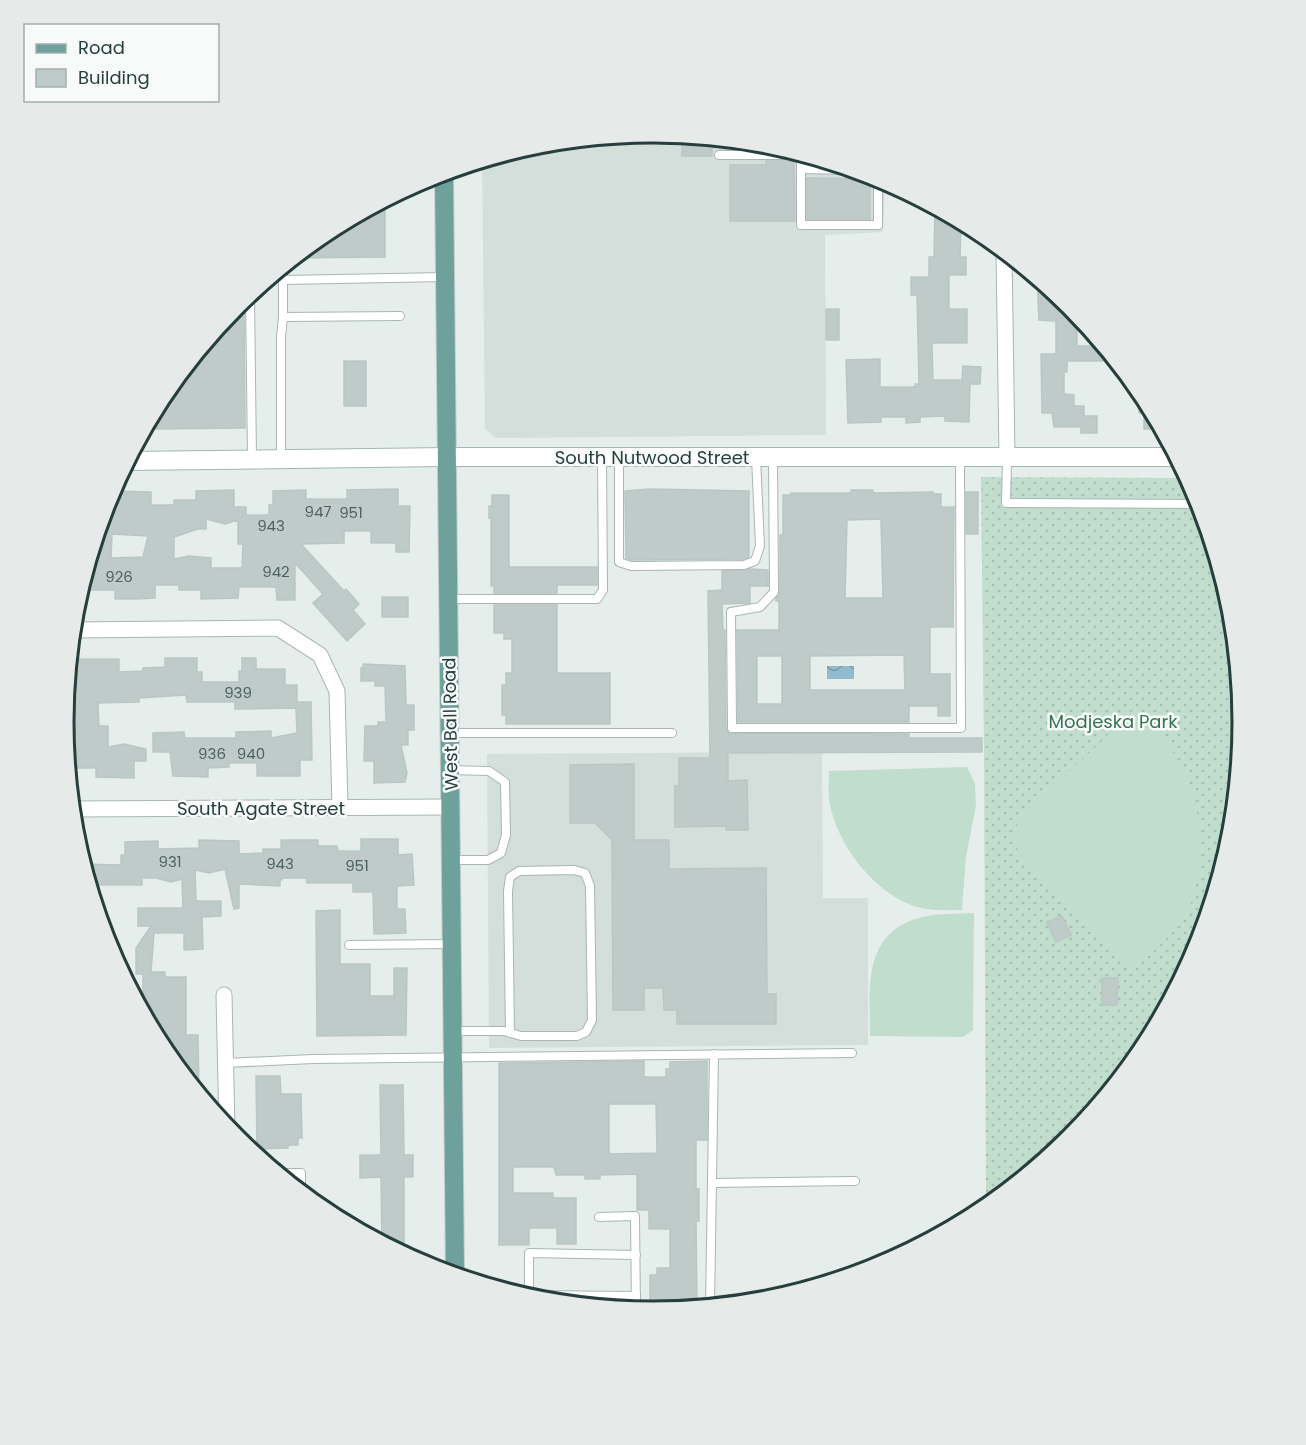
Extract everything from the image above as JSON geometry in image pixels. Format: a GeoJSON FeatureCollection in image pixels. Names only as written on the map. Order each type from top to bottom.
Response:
{"type":"FeatureCollection","features":[{"type":"Feature","properties":{"kind":"main road","name":"West Ball Road"},"geometry":{"type":"LineString","coordinates":[[444,182],[456,1267]]}},
{"type":"Feature","properties":{"kind":"street"},"geometry":{"type":"LineString","coordinates":[[1004,262],[1007,456]]}},
{"type":"Feature","properties":{"kind":"street","name":"South Nutwood Street"},"geometry":{"type":"LineString","coordinates":[[136,461],[447,457],[1168,457]]}},
{"type":"Feature","properties":{"kind":"street"},"geometry":{"type":"LineString","coordinates":[[81,630],[278,628],[320,655],[337,691],[340,807]]}},
{"type":"Feature","properties":{"kind":"street","name":"South Agate Street"},"geometry":{"type":"LineString","coordinates":[[80,809],[450,807]]}},
{"type":"Feature","properties":{"kind":"street"},"geometry":{"type":"LineString","coordinates":[[224,995],[227,1115]]}},
{"type":"Feature","properties":{"kind":"lane"},"geometry":{"type":"LineString","coordinates":[[719,155],[770,155]]}},
{"type":"Feature","properties":{"kind":"lane"},"geometry":{"type":"LineString","coordinates":[[802,163],[801,225],[878,225],[878,188]]}},
{"type":"Feature","properties":{"kind":"lane"},"geometry":{"type":"LineString","coordinates":[[801,169],[824,169]]}},
{"type":"Feature","properties":{"kind":"lane"},"geometry":{"type":"LineString","coordinates":[[281,460],[283,280],[445,277]]}},
{"type":"Feature","properties":{"kind":"lane"},"geometry":{"type":"LineString","coordinates":[[250,306],[252,460]]}},
{"type":"Feature","properties":{"kind":"lane"},"geometry":{"type":"LineString","coordinates":[[283,317],[400,316]]}},
{"type":"Feature","properties":{"kind":"lane"},"geometry":{"type":"LineString","coordinates":[[765,457],[774,592],[760,607],[731,612],[732,728],[961,728],[960,456]]}},
{"type":"Feature","properties":{"kind":"lane"},"geometry":{"type":"LineString","coordinates":[[1007,456],[1006,503],[1189,504]]}},
{"type":"Feature","properties":{"kind":"lane"},"geometry":{"type":"LineString","coordinates":[[611,457],[619,562],[630,566],[744,565],[755,561],[760,546],[765,457]]}},
{"type":"Feature","properties":{"kind":"lane"},"geometry":{"type":"LineString","coordinates":[[448,599],[597,599],[603,590],[611,457]]}},
{"type":"Feature","properties":{"kind":"lane"},"geometry":{"type":"LineString","coordinates":[[450,733],[672,733]]}},
{"type":"Feature","properties":{"kind":"lane"},"geometry":{"type":"LineString","coordinates":[[450,770],[489,771],[505,782],[506,835],[501,853],[488,860],[451,860]]}},
{"type":"Feature","properties":{"kind":"lane"},"geometry":{"type":"LineString","coordinates":[[453,1031],[510,1033],[521,1036],[577,1036],[586,1032],[592,1020],[590,886],[585,873],[574,870],[519,871],[510,877],[508,891],[510,1033]]}},
{"type":"Feature","properties":{"kind":"lane"},"geometry":{"type":"LineString","coordinates":[[349,945],[452,944]]}},
{"type":"Feature","properties":{"kind":"lane"},"geometry":{"type":"LineString","coordinates":[[226,1063],[313,1059],[852,1053]]}},
{"type":"Feature","properties":{"kind":"lane"},"geometry":{"type":"LineString","coordinates":[[710,1299],[714,1054]]}},
{"type":"Feature","properties":{"kind":"lane"},"geometry":{"type":"LineString","coordinates":[[289,1173],[301,1173],[301,1183]]}},
{"type":"Feature","properties":{"kind":"lane"},"geometry":{"type":"LineString","coordinates":[[713,1183],[855,1181]]}},
{"type":"Feature","properties":{"kind":"lane"},"geometry":{"type":"LineString","coordinates":[[599,1216],[635,1216],[636,1302]]}},
{"type":"Feature","properties":{"kind":"lane"},"geometry":{"type":"LineString","coordinates":[[529,1288],[529,1253],[636,1254]]}},
{"type":"Feature","properties":{"kind":"lane"},"geometry":{"type":"LineString","coordinates":[[567,1295],[636,1296]]}},
{"type":"Feature","properties":{"kind":"shaded area"},"geometry":{"type":"Polygon","coordinates":[[[615,144],[691,144],[766,154],[803,163],[885,192],[883,232],[825,235],[826,435],[496,438],[485,429],[482,169],[540,154],[577,148],[615,144]]]}},
{"type":"Feature","properties":{"kind":"shaded area"},"geometry":{"type":"Polygon","coordinates":[[[822,752],[823,898],[868,898],[868,1045],[489,1048],[487,754],[822,752]]]}},
{"type":"Feature","properties":{"kind":"green space","name":"Modjeska Park"},"geometry":{"type":"Polygon","coordinates":[[[981,477],[1178,478],[1202,536],[1213,573],[1228,647],[1232,722],[1231,760],[1228,798],[1213,872],[1202,909],[1173,979],[1135,1044],[1089,1105],[1063,1132],[1035,1158],[986,1196],[981,477]]]}},
{"type":"Feature","properties":{"kind":"green space"},"geometry":{"type":"Polygon","coordinates":[[[1137,707],[1166,743],[1189,782],[1197,813],[1200,846],[1194,894],[1185,917],[1164,941],[1133,969],[1017,850],[1014,836],[1021,818],[1137,707]]]}},
{"type":"Feature","properties":{"kind":"green space"},"geometry":{"type":"Polygon","coordinates":[[[967,767],[975,784],[976,805],[966,857],[962,910],[926,909],[904,902],[888,893],[874,880],[849,850],[833,816],[829,799],[829,771],[967,767]]]}},
{"type":"Feature","properties":{"kind":"green space"},"geometry":{"type":"Polygon","coordinates":[[[974,913],[973,1030],[963,1037],[870,1036],[871,981],[874,964],[879,948],[889,935],[903,924],[922,917],[974,913]]]}},
{"type":"Feature","properties":{"kind":"water"},"geometry":{"type":"Polygon","coordinates":[[[827,666],[854,666],[854,679],[827,679],[827,666]]]}},
{"type":"Feature","properties":{"kind":"building"},"geometry":{"type":"Polygon","coordinates":[[[682,144],[712,146],[712,156],[682,156],[682,144]]]}},
{"type":"Feature","properties":{"kind":"building"},"geometry":{"type":"Polygon","coordinates":[[[766,161],[794,161],[795,221],[730,221],[730,165],[766,165],[766,161]]]}},
{"type":"Feature","properties":{"kind":"building"},"geometry":{"type":"Polygon","coordinates":[[[807,178],[852,179],[870,185],[870,219],[807,219],[807,178]]]}},
{"type":"Feature","properties":{"kind":"building"},"geometry":{"type":"Polygon","coordinates":[[[385,209],[385,257],[307,258],[385,209]]]}},
{"type":"Feature","properties":{"kind":"building"},"geometry":{"type":"Polygon","coordinates":[[[935,217],[961,232],[960,257],[966,257],[966,275],[949,275],[949,309],[967,309],[967,343],[932,343],[933,380],[962,380],[963,366],[981,367],[980,384],[970,384],[969,422],[945,421],[945,416],[920,417],[920,422],[906,423],[906,417],[881,417],[881,422],[848,423],[846,360],[880,359],[880,387],[915,387],[915,384],[919,384],[917,295],[911,295],[911,277],[929,277],[929,257],[934,257],[935,217]]]}},
{"type":"Feature","properties":{"kind":"building"},"geometry":{"type":"Polygon","coordinates":[[[1038,289],[1077,328],[1077,346],[1094,346],[1103,358],[1103,361],[1067,361],[1067,372],[1064,372],[1064,394],[1074,395],[1074,406],[1084,406],[1084,416],[1097,416],[1097,433],[1081,433],[1081,427],[1054,427],[1052,413],[1042,413],[1041,354],[1056,354],[1056,321],[1039,320],[1038,289]]]}},
{"type":"Feature","properties":{"kind":"building"},"geometry":{"type":"Polygon","coordinates":[[[826,309],[839,309],[839,340],[826,340],[826,309]]]}},
{"type":"Feature","properties":{"kind":"building"},"geometry":{"type":"Polygon","coordinates":[[[244,312],[245,428],[154,429],[193,370],[217,340],[244,312]]]}},
{"type":"Feature","properties":{"kind":"building"},"geometry":{"type":"Polygon","coordinates":[[[344,361],[366,361],[366,406],[344,406],[344,361]]]}},
{"type":"Feature","properties":{"kind":"building"},"geometry":{"type":"Polygon","coordinates":[[[1144,415],[1152,429],[1144,429],[1144,415]]]}},
{"type":"Feature","properties":{"kind":"building"},"geometry":{"type":"Polygon","coordinates":[[[398,489],[398,506],[410,506],[409,552],[396,552],[396,543],[371,543],[371,531],[344,531],[344,543],[301,544],[359,604],[353,610],[365,624],[347,641],[313,603],[323,594],[295,563],[295,600],[277,600],[276,587],[239,587],[238,598],[201,599],[201,590],[179,590],[179,585],[155,585],[155,598],[115,599],[115,590],[89,590],[104,536],[122,491],[151,492],[151,505],[174,505],[174,500],[196,500],[196,491],[234,490],[234,507],[246,507],[246,515],[269,515],[269,505],[273,505],[273,491],[306,490],[306,499],[347,499],[347,490],[398,489]],[[206,519],[206,529],[198,529],[174,537],[174,559],[189,556],[211,558],[211,568],[242,568],[243,544],[238,544],[238,520],[225,524],[206,519]],[[112,534],[111,558],[143,557],[148,536],[112,534]]]}},
{"type":"Feature","properties":{"kind":"building"},"geometry":{"type":"Polygon","coordinates":[[[649,489],[749,491],[749,557],[743,559],[632,560],[626,558],[625,491],[649,489]]]}},
{"type":"Feature","properties":{"kind":"building"},"geometry":{"type":"Polygon","coordinates":[[[851,490],[873,490],[873,493],[933,492],[933,494],[941,494],[941,507],[954,507],[953,627],[930,627],[930,674],[950,674],[950,716],[938,716],[938,706],[909,706],[909,722],[738,722],[737,630],[779,630],[779,601],[776,601],[776,598],[780,592],[783,495],[851,493],[851,490]],[[881,519],[847,520],[845,598],[883,598],[881,519]],[[904,655],[810,656],[810,690],[905,690],[904,655]],[[757,656],[757,704],[782,704],[782,656],[757,656]]]}},
{"type":"Feature","properties":{"kind":"building"},"geometry":{"type":"Polygon","coordinates":[[[966,492],[978,492],[978,534],[966,534],[966,492]]]}},
{"type":"Feature","properties":{"kind":"building"},"geometry":{"type":"Polygon","coordinates":[[[492,495],[509,495],[509,567],[597,567],[597,585],[557,585],[557,593],[494,593],[494,586],[491,586],[491,518],[489,518],[492,495]]]}},
{"type":"Feature","properties":{"kind":"building"},"geometry":{"type":"Polygon","coordinates":[[[768,570],[768,586],[750,586],[750,603],[722,604],[723,630],[725,630],[726,728],[729,733],[909,734],[909,738],[982,738],[982,752],[728,753],[728,781],[747,780],[748,830],[726,830],[726,826],[675,827],[675,786],[679,786],[679,758],[710,758],[708,591],[722,590],[722,571],[768,570]]]}},
{"type":"Feature","properties":{"kind":"building"},"geometry":{"type":"Polygon","coordinates":[[[382,597],[408,597],[408,617],[382,617],[382,597]]]}},
{"type":"Feature","properties":{"kind":"building"},"geometry":{"type":"Polygon","coordinates":[[[494,605],[557,605],[557,673],[610,673],[610,724],[506,724],[506,715],[502,715],[502,685],[506,685],[506,673],[512,673],[512,639],[504,639],[504,633],[494,633],[494,605]]]}},
{"type":"Feature","properties":{"kind":"building"},"geometry":{"type":"Polygon","coordinates":[[[165,658],[197,658],[197,672],[202,672],[202,682],[239,682],[242,658],[256,658],[256,669],[285,669],[285,685],[297,685],[297,702],[311,702],[312,760],[300,760],[300,776],[257,776],[257,763],[229,763],[229,767],[208,768],[208,777],[173,776],[170,752],[153,752],[153,733],[184,732],[185,738],[236,738],[236,732],[271,731],[271,738],[297,733],[296,708],[235,709],[235,702],[187,702],[186,695],[139,698],[139,702],[98,703],[99,726],[108,726],[108,747],[124,744],[146,749],[146,761],[134,761],[134,778],[96,777],[96,768],[76,768],[74,722],[77,659],[119,659],[119,672],[165,667],[165,658]]]}},
{"type":"Feature","properties":{"kind":"building"},"geometry":{"type":"Polygon","coordinates":[[[363,664],[405,666],[406,705],[414,705],[414,730],[408,730],[408,745],[401,745],[407,773],[405,782],[374,783],[374,761],[364,761],[365,726],[378,726],[378,722],[386,722],[385,686],[375,686],[375,681],[361,681],[363,664]]]}},
{"type":"Feature","properties":{"kind":"building"},"geometry":{"type":"Polygon","coordinates":[[[634,764],[634,840],[669,840],[669,869],[766,868],[767,994],[776,994],[776,1024],[677,1024],[677,1010],[664,1010],[663,988],[644,988],[644,1010],[613,1010],[612,840],[595,823],[570,823],[570,765],[634,764]]]}},
{"type":"Feature","properties":{"kind":"building"},"geometry":{"type":"Polygon","coordinates":[[[361,839],[398,839],[398,855],[412,854],[414,885],[397,886],[397,909],[405,909],[406,933],[374,934],[373,892],[353,892],[353,883],[307,883],[306,878],[283,878],[280,880],[280,886],[239,884],[239,908],[234,909],[225,869],[209,873],[195,870],[196,901],[221,901],[221,916],[202,917],[203,949],[184,950],[184,933],[154,933],[151,972],[165,972],[165,977],[186,977],[186,1035],[198,1035],[199,1082],[151,1012],[143,997],[143,974],[136,974],[136,948],[151,926],[138,926],[138,908],[183,908],[182,879],[171,882],[156,878],[142,878],[142,885],[97,885],[91,864],[121,865],[121,855],[125,855],[125,842],[158,841],[158,849],[199,848],[199,840],[239,841],[239,854],[263,853],[263,849],[281,849],[281,840],[318,840],[318,846],[337,846],[338,851],[361,851],[361,839]]]}},
{"type":"Feature","properties":{"kind":"building"},"geometry":{"type":"Polygon","coordinates":[[[340,910],[340,964],[370,964],[370,996],[394,996],[394,968],[407,968],[406,1035],[317,1036],[316,911],[340,910]]]}},
{"type":"Feature","properties":{"kind":"building"},"geometry":{"type":"Polygon","coordinates":[[[1062,916],[1071,935],[1056,942],[1047,922],[1062,916]]]}},
{"type":"Feature","properties":{"kind":"building"},"geometry":{"type":"Polygon","coordinates":[[[1102,978],[1118,978],[1117,1005],[1102,1005],[1102,978]]]}},
{"type":"Feature","properties":{"kind":"building"},"geometry":{"type":"Polygon","coordinates":[[[644,1061],[644,1077],[666,1077],[666,1069],[670,1069],[670,1062],[707,1061],[707,1140],[696,1140],[696,1189],[699,1189],[699,1221],[696,1221],[697,1300],[650,1302],[650,1275],[657,1275],[657,1268],[670,1268],[670,1229],[649,1229],[649,1210],[637,1210],[637,1174],[600,1175],[600,1179],[585,1179],[585,1175],[556,1175],[554,1167],[513,1167],[513,1193],[553,1193],[553,1198],[576,1198],[576,1244],[557,1244],[557,1228],[529,1228],[529,1245],[499,1245],[499,1063],[644,1061]],[[609,1104],[609,1154],[657,1153],[656,1104],[609,1104]]]}},
{"type":"Feature","properties":{"kind":"building"},"geometry":{"type":"Polygon","coordinates":[[[256,1076],[280,1076],[281,1094],[301,1094],[302,1138],[298,1138],[298,1145],[288,1145],[288,1148],[261,1149],[257,1145],[256,1076]]]}},
{"type":"Feature","properties":{"kind":"building"},"geometry":{"type":"Polygon","coordinates":[[[380,1085],[403,1085],[404,1155],[413,1155],[413,1177],[404,1177],[404,1245],[382,1234],[381,1177],[360,1178],[360,1155],[381,1155],[380,1085]]]}}]}
